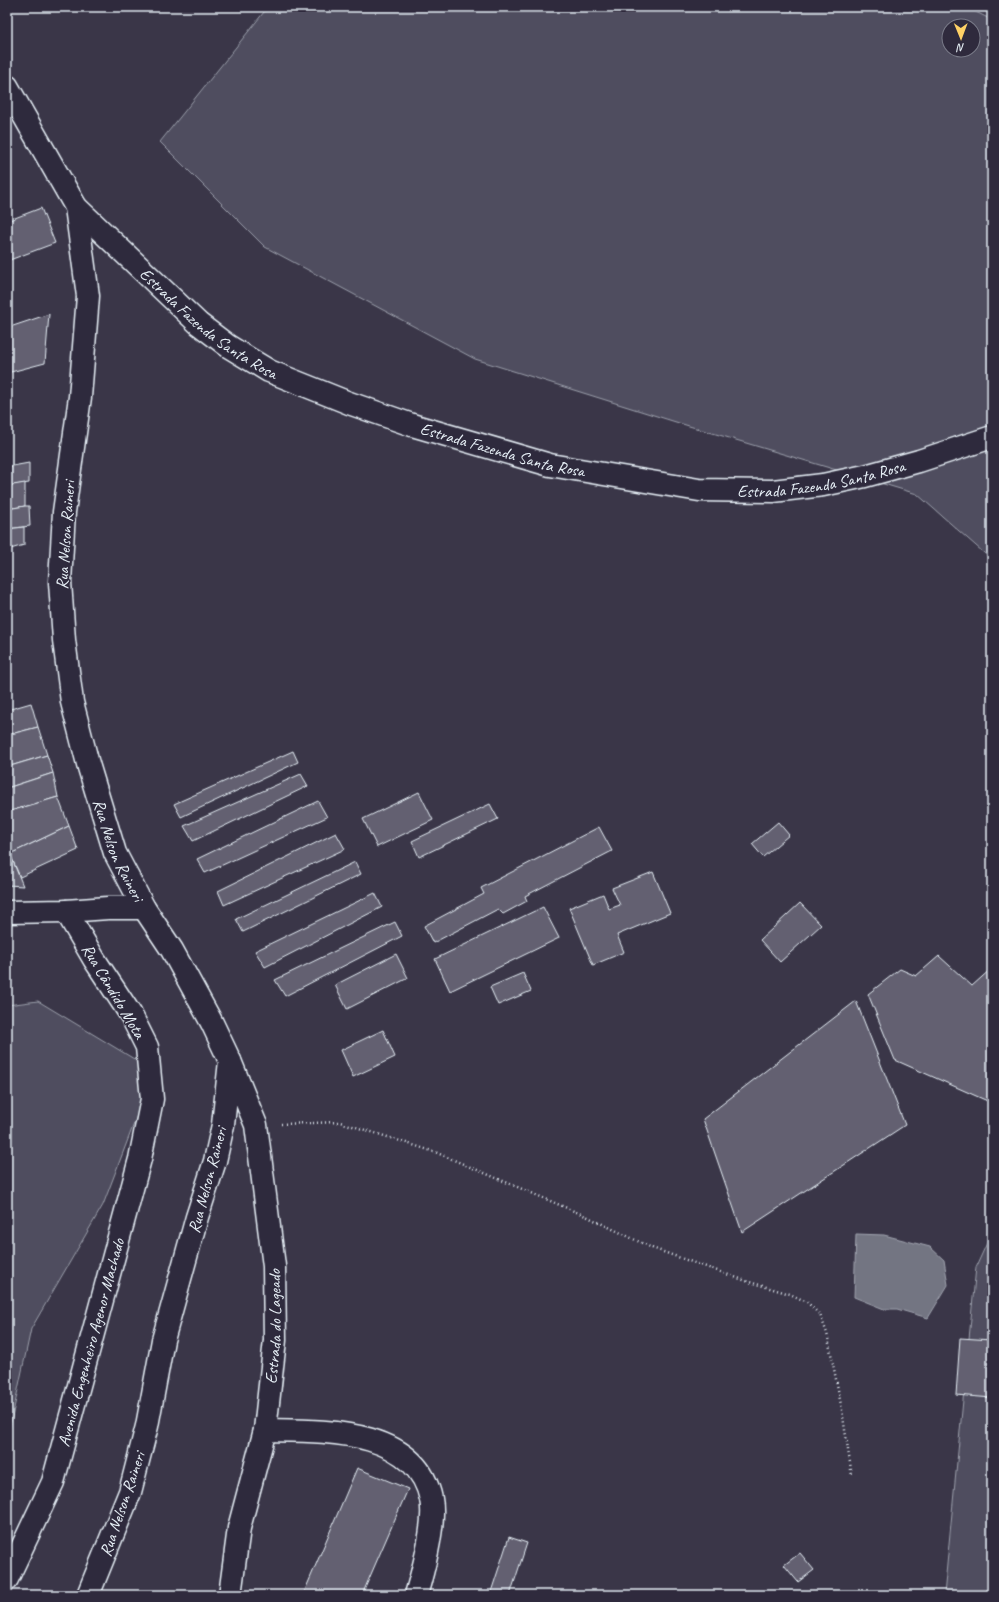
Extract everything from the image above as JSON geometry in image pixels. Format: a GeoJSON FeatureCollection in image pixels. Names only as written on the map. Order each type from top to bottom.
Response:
{"type":"FeatureCollection","features":[{"type":"Feature","properties":{"kind":"street","name":"Rua Nelson Raineri"},"geometry":{"type":"LineString","coordinates":[[7,86],[76,208],[88,296],[80,397],[64,512],[60,582],[64,640],[72,702],[115,853],[144,908],[172,950],[212,1023],[230,1061],[216,1161],[197,1217],[164,1340],[147,1426],[130,1492],[88,1595]]}},
{"type":"Feature","properties":{"kind":"street","name":"Estrada Fazenda Santa Rosa"},"geometry":{"type":"LineString","coordinates":[[76,208],[199,324],[228,346],[269,371],[348,403],[412,425],[550,465],[699,490],[773,491],[823,485],[865,476],[920,461],[992,437]]}},
{"type":"Feature","properties":{"kind":"street"},"geometry":{"type":"LineString","coordinates":[[7,912],[144,908]]}},
{"type":"Feature","properties":{"kind":"street","name":"Rua Cândido Mota"},"geometry":{"type":"LineString","coordinates":[[66,911],[94,959],[131,1015],[147,1047],[152,1098]]}},
{"type":"Feature","properties":{"kind":"street","name":"Estrada do Lageado"},"geometry":{"type":"LineString","coordinates":[[230,1061],[256,1125],[274,1266],[274,1340],[265,1430],[239,1528],[230,1595]]}},
{"type":"Feature","properties":{"kind":"street","name":"Avenida Engenheiro Agenor Machado"},"geometry":{"type":"LineString","coordinates":[[7,1579],[53,1482],[140,1159],[152,1098]]}},
{"type":"Feature","properties":{"kind":"street"},"geometry":{"type":"LineString","coordinates":[[265,1430],[310,1431],[354,1436],[377,1441],[395,1450],[417,1469],[427,1485],[431,1500],[431,1529],[422,1575],[416,1595]]}},
{"type":"Feature","properties":{"kind":"path"},"geometry":{"type":"LineString","coordinates":[[256,1125],[340,1122],[435,1152],[588,1217],[652,1248],[746,1281],[790,1294],[807,1302],[820,1315],[827,1334],[842,1410],[852,1476]]}},
{"type":"Feature","properties":{"kind":"shaded area"},"geometry":{"type":"Polygon","coordinates":[[[268,7],[966,7],[992,20],[992,560],[917,494],[679,423],[475,359],[265,247],[160,142],[268,7]]]}},
{"type":"Feature","properties":{"kind":"shaded area"},"geometry":{"type":"Polygon","coordinates":[[[38,1001],[154,1071],[103,1205],[31,1329],[7,1441],[7,1005],[38,1001]]]}},
{"type":"Feature","properties":{"kind":"shaded area"},"geometry":{"type":"Polygon","coordinates":[[[992,1232],[992,1595],[944,1595],[976,1267],[992,1232]]]}},
{"type":"Feature","properties":{"kind":"water"},"geometry":{"type":"Polygon","coordinates":[[[856,1234],[884,1235],[930,1247],[944,1260],[948,1285],[928,1318],[897,1309],[884,1309],[854,1297],[856,1234]]]}},
{"type":"Feature","properties":{"kind":"building"},"geometry":{"type":"Polygon","coordinates":[[[41,208],[55,243],[7,261],[7,221],[41,208]]]}},
{"type":"Feature","properties":{"kind":"building"},"geometry":{"type":"Polygon","coordinates":[[[49,314],[45,363],[7,373],[7,328],[49,314]]]}},
{"type":"Feature","properties":{"kind":"building"},"geometry":{"type":"Polygon","coordinates":[[[29,463],[29,483],[7,486],[7,467],[29,463]]]}},
{"type":"Feature","properties":{"kind":"building"},"geometry":{"type":"Polygon","coordinates":[[[25,483],[25,506],[7,509],[7,486],[25,483]]]}},
{"type":"Feature","properties":{"kind":"building"},"geometry":{"type":"Polygon","coordinates":[[[29,506],[30,526],[7,529],[7,509],[29,506]]]}},
{"type":"Feature","properties":{"kind":"building"},"geometry":{"type":"Polygon","coordinates":[[[24,527],[24,545],[7,550],[7,529],[24,527]]]}},
{"type":"Feature","properties":{"kind":"building"},"geometry":{"type":"Polygon","coordinates":[[[31,703],[38,727],[7,735],[7,710],[31,703]]]}},
{"type":"Feature","properties":{"kind":"building"},"geometry":{"type":"Polygon","coordinates":[[[38,727],[47,755],[7,767],[7,735],[38,727]]]}},
{"type":"Feature","properties":{"kind":"building"},"geometry":{"type":"Polygon","coordinates":[[[293,751],[298,762],[181,817],[174,804],[293,751]]]}},
{"type":"Feature","properties":{"kind":"building"},"geometry":{"type":"Polygon","coordinates":[[[47,755],[53,773],[7,788],[7,767],[47,755]]]}},
{"type":"Feature","properties":{"kind":"building"},"geometry":{"type":"Polygon","coordinates":[[[53,773],[58,797],[7,812],[7,788],[53,773]]]}},
{"type":"Feature","properties":{"kind":"building"},"geometry":{"type":"Polygon","coordinates":[[[301,774],[308,786],[193,841],[184,826],[301,774]]]}},
{"type":"Feature","properties":{"kind":"building"},"geometry":{"type":"Polygon","coordinates":[[[419,792],[433,820],[377,847],[363,819],[419,792]]]}},
{"type":"Feature","properties":{"kind":"building"},"geometry":{"type":"Polygon","coordinates":[[[58,797],[69,826],[10,854],[7,845],[7,812],[58,797]]]}},
{"type":"Feature","properties":{"kind":"building"},"geometry":{"type":"Polygon","coordinates":[[[318,801],[327,817],[205,873],[197,859],[318,801]]]}},
{"type":"Feature","properties":{"kind":"building"},"geometry":{"type":"Polygon","coordinates":[[[490,804],[498,819],[419,857],[412,841],[490,804]]]}},
{"type":"Feature","properties":{"kind":"building"},"geometry":{"type":"Polygon","coordinates":[[[778,822],[789,835],[763,857],[752,844],[778,822]]]}},
{"type":"Feature","properties":{"kind":"building"},"geometry":{"type":"Polygon","coordinates":[[[69,826],[78,850],[20,877],[10,854],[69,826]]]}},
{"type":"Feature","properties":{"kind":"building"},"geometry":{"type":"Polygon","coordinates":[[[599,827],[612,851],[525,896],[527,901],[503,914],[498,909],[433,943],[424,926],[484,894],[481,888],[599,827]]]}},
{"type":"Feature","properties":{"kind":"building"},"geometry":{"type":"Polygon","coordinates":[[[336,833],[345,849],[224,905],[218,891],[336,833]]]}},
{"type":"Feature","properties":{"kind":"building"},"geometry":{"type":"Polygon","coordinates":[[[7,845],[10,854],[23,886],[7,885],[7,845]]]}},
{"type":"Feature","properties":{"kind":"building"},"geometry":{"type":"Polygon","coordinates":[[[355,862],[361,874],[243,932],[236,919],[355,862]]]}},
{"type":"Feature","properties":{"kind":"building"},"geometry":{"type":"Polygon","coordinates":[[[653,872],[670,913],[617,935],[624,952],[593,965],[569,908],[603,894],[609,909],[620,905],[612,888],[653,872]]]}},
{"type":"Feature","properties":{"kind":"building"},"geometry":{"type":"Polygon","coordinates":[[[375,893],[382,907],[265,967],[255,951],[375,893]]]}},
{"type":"Feature","properties":{"kind":"building"},"geometry":{"type":"Polygon","coordinates":[[[800,903],[821,925],[780,962],[760,940],[800,903]]]}},
{"type":"Feature","properties":{"kind":"building"},"geometry":{"type":"Polygon","coordinates":[[[543,907],[559,938],[450,991],[435,959],[543,907]]]}},
{"type":"Feature","properties":{"kind":"building"},"geometry":{"type":"Polygon","coordinates":[[[395,922],[402,936],[285,996],[275,980],[395,922]]]}},
{"type":"Feature","properties":{"kind":"building"},"geometry":{"type":"Polygon","coordinates":[[[396,954],[408,978],[347,1009],[335,985],[396,954]]]}},
{"type":"Feature","properties":{"kind":"building"},"geometry":{"type":"Polygon","coordinates":[[[939,956],[972,986],[992,968],[992,1103],[895,1060],[868,994],[900,969],[916,976],[939,956]]]}},
{"type":"Feature","properties":{"kind":"building"},"geometry":{"type":"Polygon","coordinates":[[[523,973],[531,991],[498,1005],[490,987],[523,973]]]}},
{"type":"Feature","properties":{"kind":"building"},"geometry":{"type":"Polygon","coordinates":[[[856,1001],[905,1125],[742,1232],[703,1119],[856,1001]]]}},
{"type":"Feature","properties":{"kind":"building"},"geometry":{"type":"Polygon","coordinates":[[[383,1030],[395,1057],[353,1077],[341,1050],[383,1030]]]}},
{"type":"Feature","properties":{"kind":"building"},"geometry":{"type":"Polygon","coordinates":[[[960,1338],[992,1340],[992,1398],[956,1395],[960,1338]]]}},
{"type":"Feature","properties":{"kind":"building"},"geometry":{"type":"Polygon","coordinates":[[[357,1468],[408,1489],[362,1595],[303,1595],[357,1468]]]}},
{"type":"Feature","properties":{"kind":"building"},"geometry":{"type":"Polygon","coordinates":[[[509,1537],[527,1543],[510,1595],[490,1595],[509,1537]]]}},
{"type":"Feature","properties":{"kind":"building"},"geometry":{"type":"Polygon","coordinates":[[[800,1553],[814,1570],[798,1582],[784,1565],[800,1553]]]}}]}
